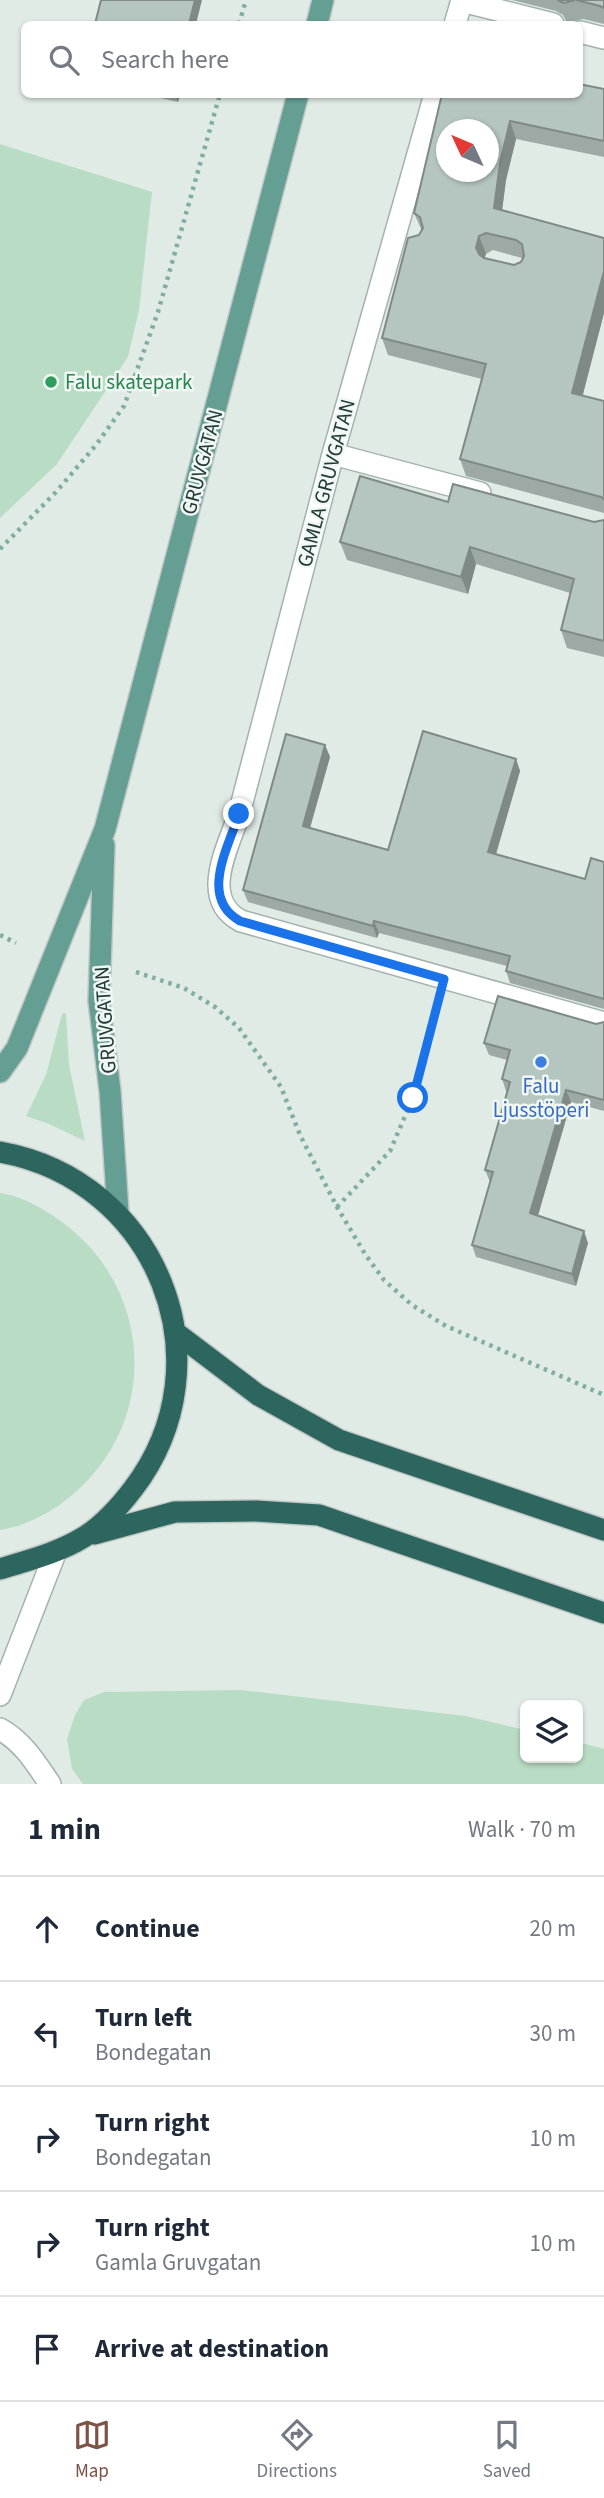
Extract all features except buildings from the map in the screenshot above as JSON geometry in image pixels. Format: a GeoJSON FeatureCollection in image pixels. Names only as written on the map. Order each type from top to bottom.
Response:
{"type":"FeatureCollection","features":[{"type":"Feature","properties":{"kind":"highway"},"geometry":{"type":"LineString","coordinates":[[0,1152],[45,1164],[68,1175],[118,1212],[156,1271],[170,1307],[175,1332],[174,1396],[157,1452],[146,1472],[109,1516],[85,1536],[56,1552],[0,1569]]}},
{"type":"Feature","properties":{"kind":"highway"},"geometry":{"type":"LineString","coordinates":[[175,1332],[258,1395],[339,1440],[604,1531]]}},
{"type":"Feature","properties":{"kind":"highway"},"geometry":{"type":"LineString","coordinates":[[85,1536],[175,1512],[256,1511],[319,1515],[604,1613]]}},
{"type":"Feature","properties":{"kind":"main road"},"geometry":{"type":"LineString","coordinates":[[318,21],[323,0]]}},
{"type":"Feature","properties":{"kind":"main road","name":"GRUVGATAN"},"geometry":{"type":"LineString","coordinates":[[0,1072],[17,1048],[105,829],[297,98]]}},
{"type":"Feature","properties":{"kind":"main road","name":"GRUVGATAN"},"geometry":{"type":"LineString","coordinates":[[105,829],[99,1001],[110,1091],[118,1212]]}},
{"type":"Feature","properties":{"kind":"street"},"geometry":{"type":"LineString","coordinates":[[456,21],[462,0],[542,21]]}},
{"type":"Feature","properties":{"kind":"street"},"geometry":{"type":"LineString","coordinates":[[583,33],[604,38]]}},
{"type":"Feature","properties":{"kind":"street","name":"GAMLA GRUVGATAN"},"geometry":{"type":"LineString","coordinates":[[434,98],[333,454],[239,814],[219,873],[218,891],[220,901],[231,916],[240,921],[444,979]]}},
{"type":"Feature","properties":{"kind":"street"},"geometry":{"type":"LineString","coordinates":[[395,237],[417,243]]}},
{"type":"Feature","properties":{"kind":"street"},"geometry":{"type":"LineString","coordinates":[[333,454],[501,499]]}},
{"type":"Feature","properties":{"kind":"street"},"geometry":{"type":"LineString","coordinates":[[444,979],[604,1023]]}},
{"type":"Feature","properties":{"kind":"street"},"geometry":{"type":"LineString","coordinates":[[0,1696],[56,1552]]}},
{"type":"Feature","properties":{"kind":"street"},"geometry":{"type":"LineString","coordinates":[[0,1728],[29,1752],[50,1784]]}},
{"type":"Feature","properties":{"kind":"path"},"geometry":{"type":"LineString","coordinates":[[240,21],[246,0]]}},
{"type":"Feature","properties":{"kind":"path"},"geometry":{"type":"LineString","coordinates":[[0,549],[56,492],[96,446],[124,405],[158,312],[219,98]]}},
{"type":"Feature","properties":{"kind":"path"},"geometry":{"type":"LineString","coordinates":[[0,935],[16,943]]}},
{"type":"Feature","properties":{"kind":"path"},"geometry":{"type":"LineString","coordinates":[[132,971],[184,988],[215,1007],[239,1028],[281,1087],[300,1135],[337,1206],[384,1280],[412,1305],[446,1326],[604,1395]]}},
{"type":"Feature","properties":{"kind":"path"},"geometry":{"type":"LineString","coordinates":[[337,1206],[390,1152],[413,1098],[444,979]]}},
{"type":"Feature","properties":{"kind":"green space"},"geometry":{"type":"Polygon","coordinates":[[[0,144],[152,192],[139,310],[128,357],[57,464],[0,518],[0,144]]]}},
{"type":"Feature","properties":{"kind":"green space"},"geometry":{"type":"Polygon","coordinates":[[[66,1013],[69,1065],[85,1141],[26,1116],[46,1075],[62,1014],[66,1013]]]}},
{"type":"Feature","properties":{"kind":"green space"},"geometry":{"type":"Polygon","coordinates":[[[0,1193],[26,1201],[51,1215],[66,1225],[95,1254],[117,1286],[130,1322],[134,1359],[131,1397],[119,1433],[99,1467],[71,1496],[55,1508],[28,1522],[0,1530],[0,1193]]]}},
{"type":"Feature","properties":{"kind":"green space"},"geometry":{"type":"Polygon","coordinates":[[[240,1690],[466,1716],[520,1729],[520,1763],[583,1763],[583,1743],[604,1749],[604,1784],[83,1784],[72,1769],[67,1739],[75,1715],[84,1700],[104,1692],[240,1690]]]}},
{"type":"Feature","properties":{"kind":"place","name":"Falu skatepark"},"geometry":{"type":"Point","coordinates":[51,382]}},
{"type":"Feature","properties":{"kind":"place","name":"Falu Ljusstöperi"},"geometry":{"type":"Point","coordinates":[541,1062]}},
{"type":"Feature","properties":{"kind":"route"},"geometry":{"type":"LineString","coordinates":[[239,814],[219,873],[220,901],[231,916],[240,921],[444,979],[413,1098]]}}]}
